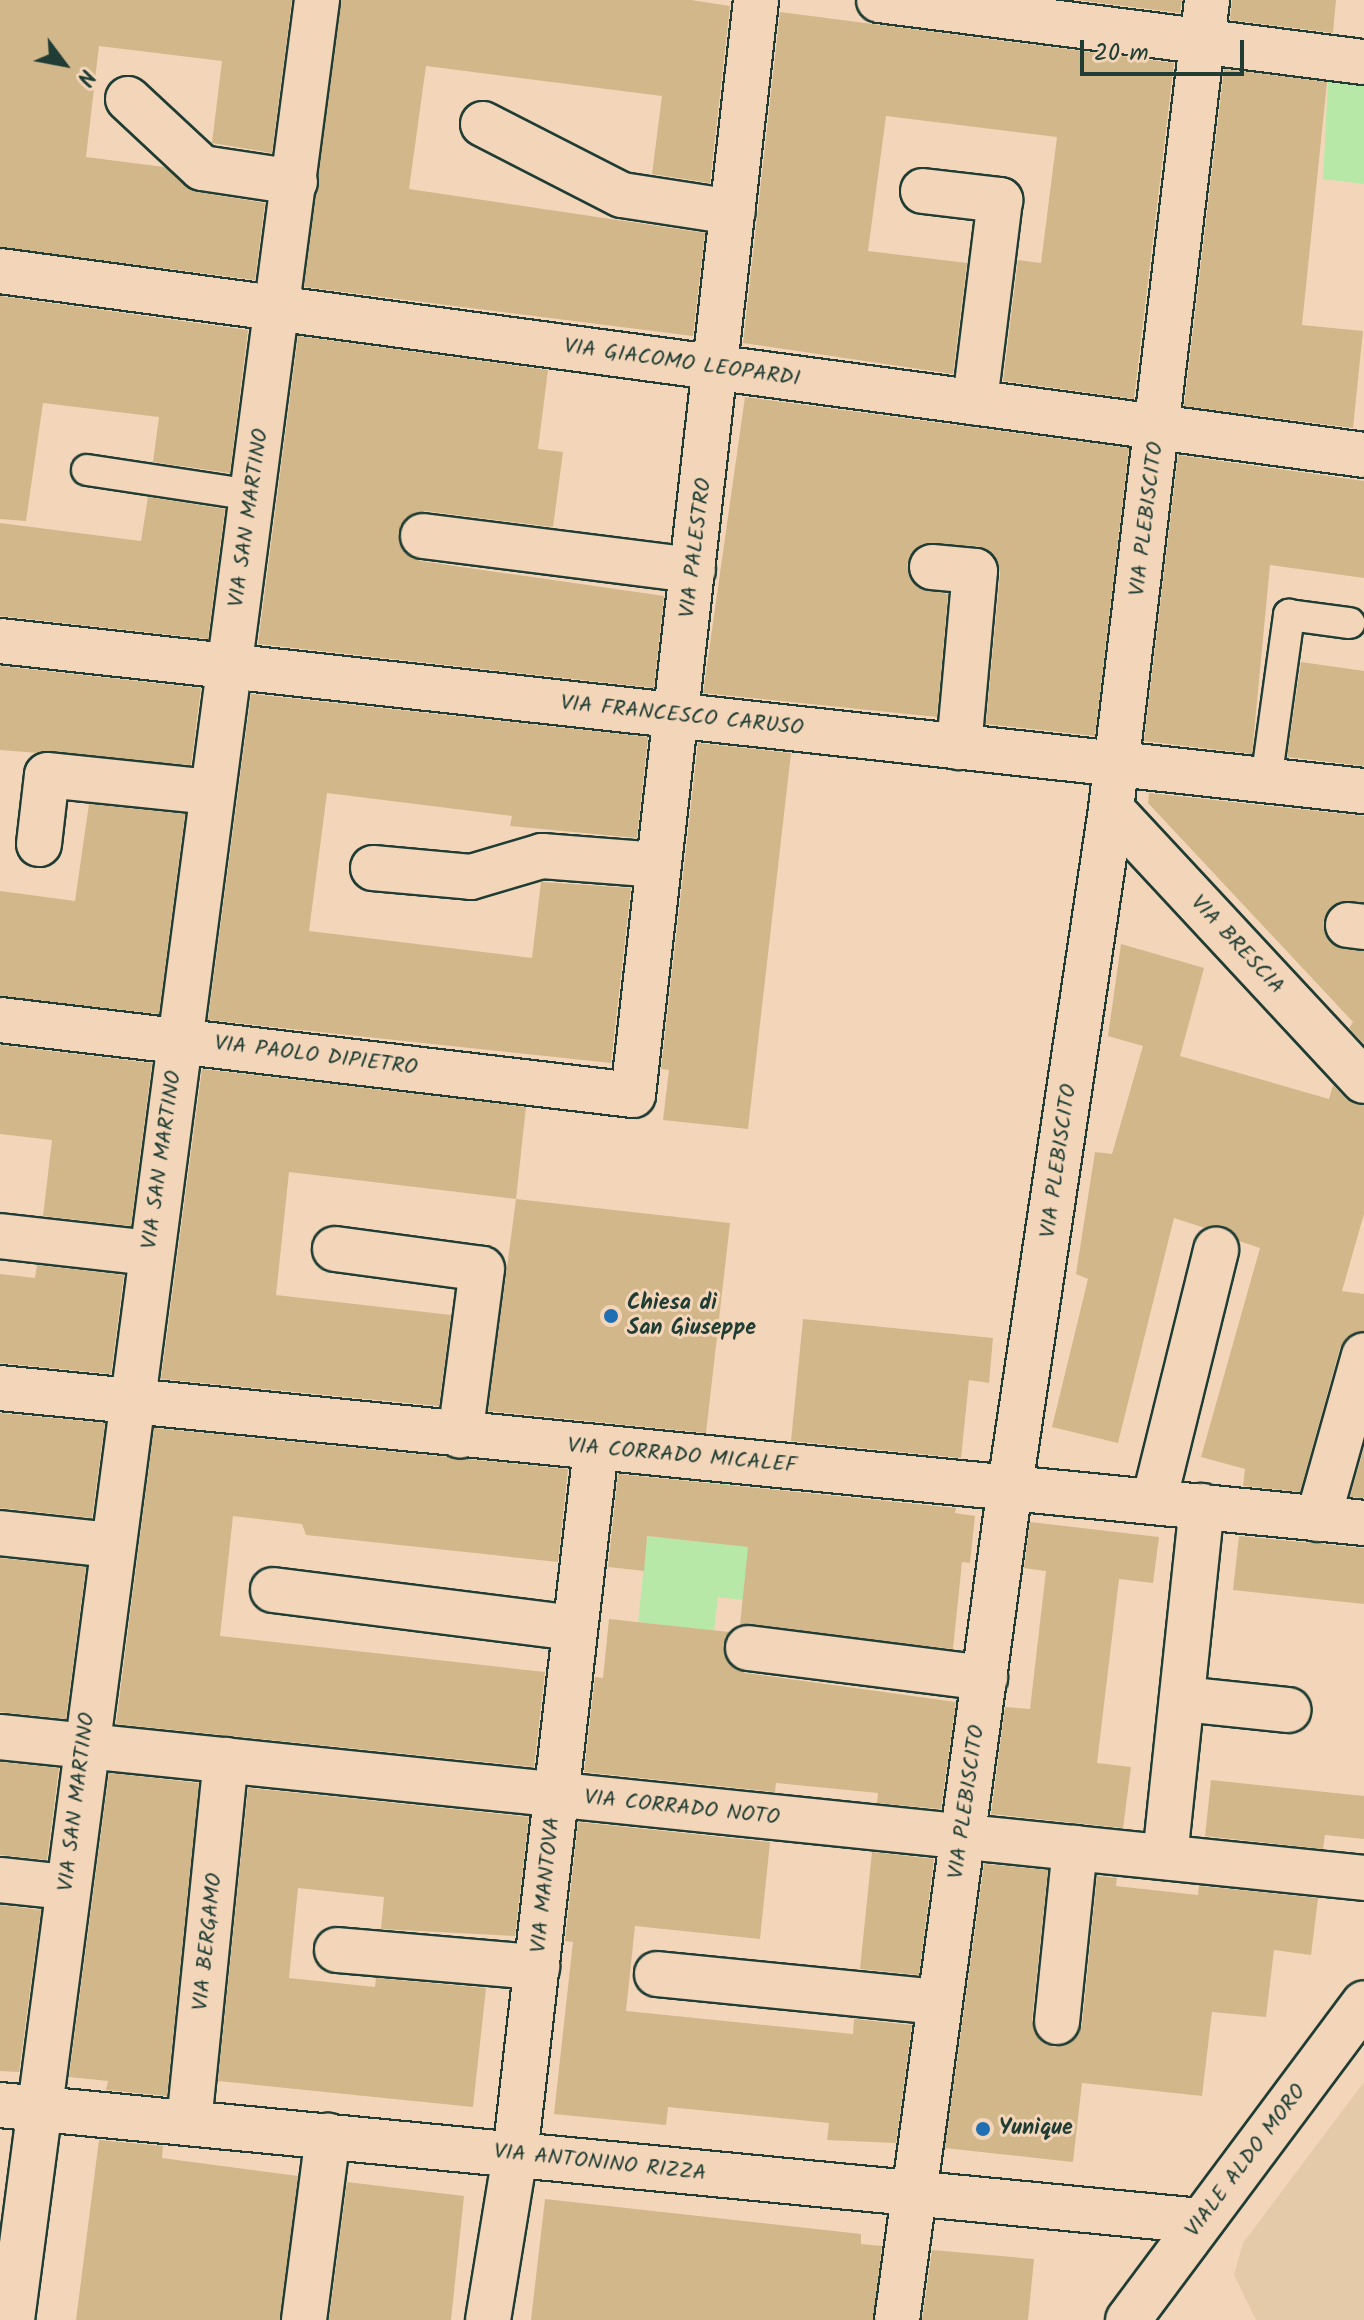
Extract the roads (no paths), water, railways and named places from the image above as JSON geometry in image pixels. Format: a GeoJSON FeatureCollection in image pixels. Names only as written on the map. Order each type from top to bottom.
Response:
{"type":"FeatureCollection","features":[{"type":"Feature","properties":{"kind":"street","name":"VIA SAN MARTINO"},"geometry":{"type":"LineString","coordinates":[[12,2320],[42,2110],[65,1887],[317,0]]}},
{"type":"Feature","properties":{"kind":"street","name":"VIA PALESTRO"},"geometry":{"type":"LineString","coordinates":[[633,1095],[756,0]]}},
{"type":"Feature","properties":{"kind":"street"},"geometry":{"type":"LineString","coordinates":[[901,1],[1205,20],[1364,62]]}},
{"type":"Feature","properties":{"kind":"street","name":"VIA PLEBISCITO"},"geometry":{"type":"LineString","coordinates":[[897,2320],[1010,1486],[1111,809],[1159,427],[1205,20]]}},
{"type":"Feature","properties":{"kind":"street"},"geometry":{"type":"LineString","coordinates":[[128,99],[202,168],[295,182]]}},
{"type":"Feature","properties":{"kind":"street"},"geometry":{"type":"LineString","coordinates":[[483,124],[622,195],[733,212]]}},
{"type":"Feature","properties":{"kind":"street"},"geometry":{"type":"LineString","coordinates":[[923,191],[1000,200],[975,402]]}},
{"type":"Feature","properties":{"kind":"street","name":"VIA GIACOMO LEOPARDI"},"geometry":{"type":"LineString","coordinates":[[0,271],[1364,455]]}},
{"type":"Feature","properties":{"kind":"street"},"geometry":{"type":"LineString","coordinates":[[423,536],[693,570]]}},
{"type":"Feature","properties":{"kind":"street"},"geometry":{"type":"LineString","coordinates":[[932,567],[975,571],[959,747]]}},
{"type":"Feature","properties":{"kind":"street","name":"VIA FRANCESCO CARUSO"},"geometry":{"type":"LineString","coordinates":[[0,641],[1364,791]]}},
{"type":"Feature","properties":{"kind":"street"},"geometry":{"type":"LineString","coordinates":[[39,844],[47,775],[212,792]]}},
{"type":"Feature","properties":{"kind":"street","name":"VIA BRESCIA"},"geometry":{"type":"LineString","coordinates":[[1111,809],[1364,1081]]}},
{"type":"Feature","properties":{"kind":"street"},"geometry":{"type":"LineString","coordinates":[[373,868],[471,877],[542,856],[659,865]]}},
{"type":"Feature","properties":{"kind":"street","name":"VIA PAOLO DIPIETRO"},"geometry":{"type":"LineString","coordinates":[[0,1020],[633,1095]]}},
{"type":"Feature","properties":{"kind":"street"},"geometry":{"type":"LineString","coordinates":[[0,1236],[149,1253]]}},
{"type":"Feature","properties":{"kind":"street"},"geometry":{"type":"LineString","coordinates":[[335,1249],[482,1269],[460,1436]]}},
{"type":"Feature","properties":{"kind":"street"},"geometry":{"type":"LineString","coordinates":[[1154,1501],[1216,1250]]}},
{"type":"Feature","properties":{"kind":"street"},"geometry":{"type":"LineString","coordinates":[[1318,1519],[1364,1355]]}},
{"type":"Feature","properties":{"kind":"street","name":"VIA CORRADO MICALEF"},"geometry":{"type":"LineString","coordinates":[[0,1388],[460,1436],[1010,1486],[1364,1523]]}},
{"type":"Feature","properties":{"kind":"street","name":"VIA MANTOVA"},"geometry":{"type":"LineString","coordinates":[[488,2320],[515,2155],[596,1448]]}},
{"type":"Feature","properties":{"kind":"street"},"geometry":{"type":"LineString","coordinates":[[1165,1857],[1202,1506]]}},
{"type":"Feature","properties":{"kind":"street"},"geometry":{"type":"LineString","coordinates":[[0,1533],[111,1545]]}},
{"type":"Feature","properties":{"kind":"street"},"geometry":{"type":"LineString","coordinates":[[273,1590],[575,1628]]}},
{"type":"Feature","properties":{"kind":"street"},"geometry":{"type":"LineString","coordinates":[[748,1648],[985,1678]]}},
{"type":"Feature","properties":{"kind":"street"},"geometry":{"type":"LineString","coordinates":[[1182,1699],[1288,1710]]}},
{"type":"Feature","properties":{"kind":"street","name":"VIA CORRADO NOTO"},"geometry":{"type":"LineString","coordinates":[[0,1737],[1364,1878]]}},
{"type":"Feature","properties":{"kind":"street","name":"VIA BERGAMO"},"geometry":{"type":"LineString","coordinates":[[189,2123],[226,1760]]}},
{"type":"Feature","properties":{"kind":"street"},"geometry":{"type":"LineString","coordinates":[[1057,2022],[1075,1848]]}},
{"type":"Feature","properties":{"kind":"street"},"geometry":{"type":"LineString","coordinates":[[0,1880],[65,1887]]}},
{"type":"Feature","properties":{"kind":"street"},"geometry":{"type":"LineString","coordinates":[[337,1950],[537,1967]]}},
{"type":"Feature","properties":{"kind":"street"},"geometry":{"type":"LineString","coordinates":[[657,1974],[938,2002]]}},
{"type":"Feature","properties":{"kind":"street","name":"VIALE ALDO MORO"},"geometry":{"type":"LineString","coordinates":[[1128,2320],[1364,2003]]}},
{"type":"Feature","properties":{"kind":"street","name":"VIA ANTONINO RIZZA"},"geometry":{"type":"LineString","coordinates":[[0,2105],[1200,2221]]}},
{"type":"Feature","properties":{"kind":"street"},"geometry":{"type":"LineString","coordinates":[[304,2320],[328,2136]]}},
{"type":"Feature","properties":{"kind":"lane"},"geometry":{"type":"LineString","coordinates":[[87,470],[252,495]]}},
{"type":"Feature","properties":{"kind":"lane"},"geometry":{"type":"LineString","coordinates":[[1266,781],[1289,615],[1349,623]]}},
{"type":"Feature","properties":{"kind":"place","name":"Chiesa di San Giuseppe"},"geometry":{"type":"Point","coordinates":[611,1316]}},
{"type":"Feature","properties":{"kind":"place","name":"Yunique"},"geometry":{"type":"Point","coordinates":[983,2129]}}]}
